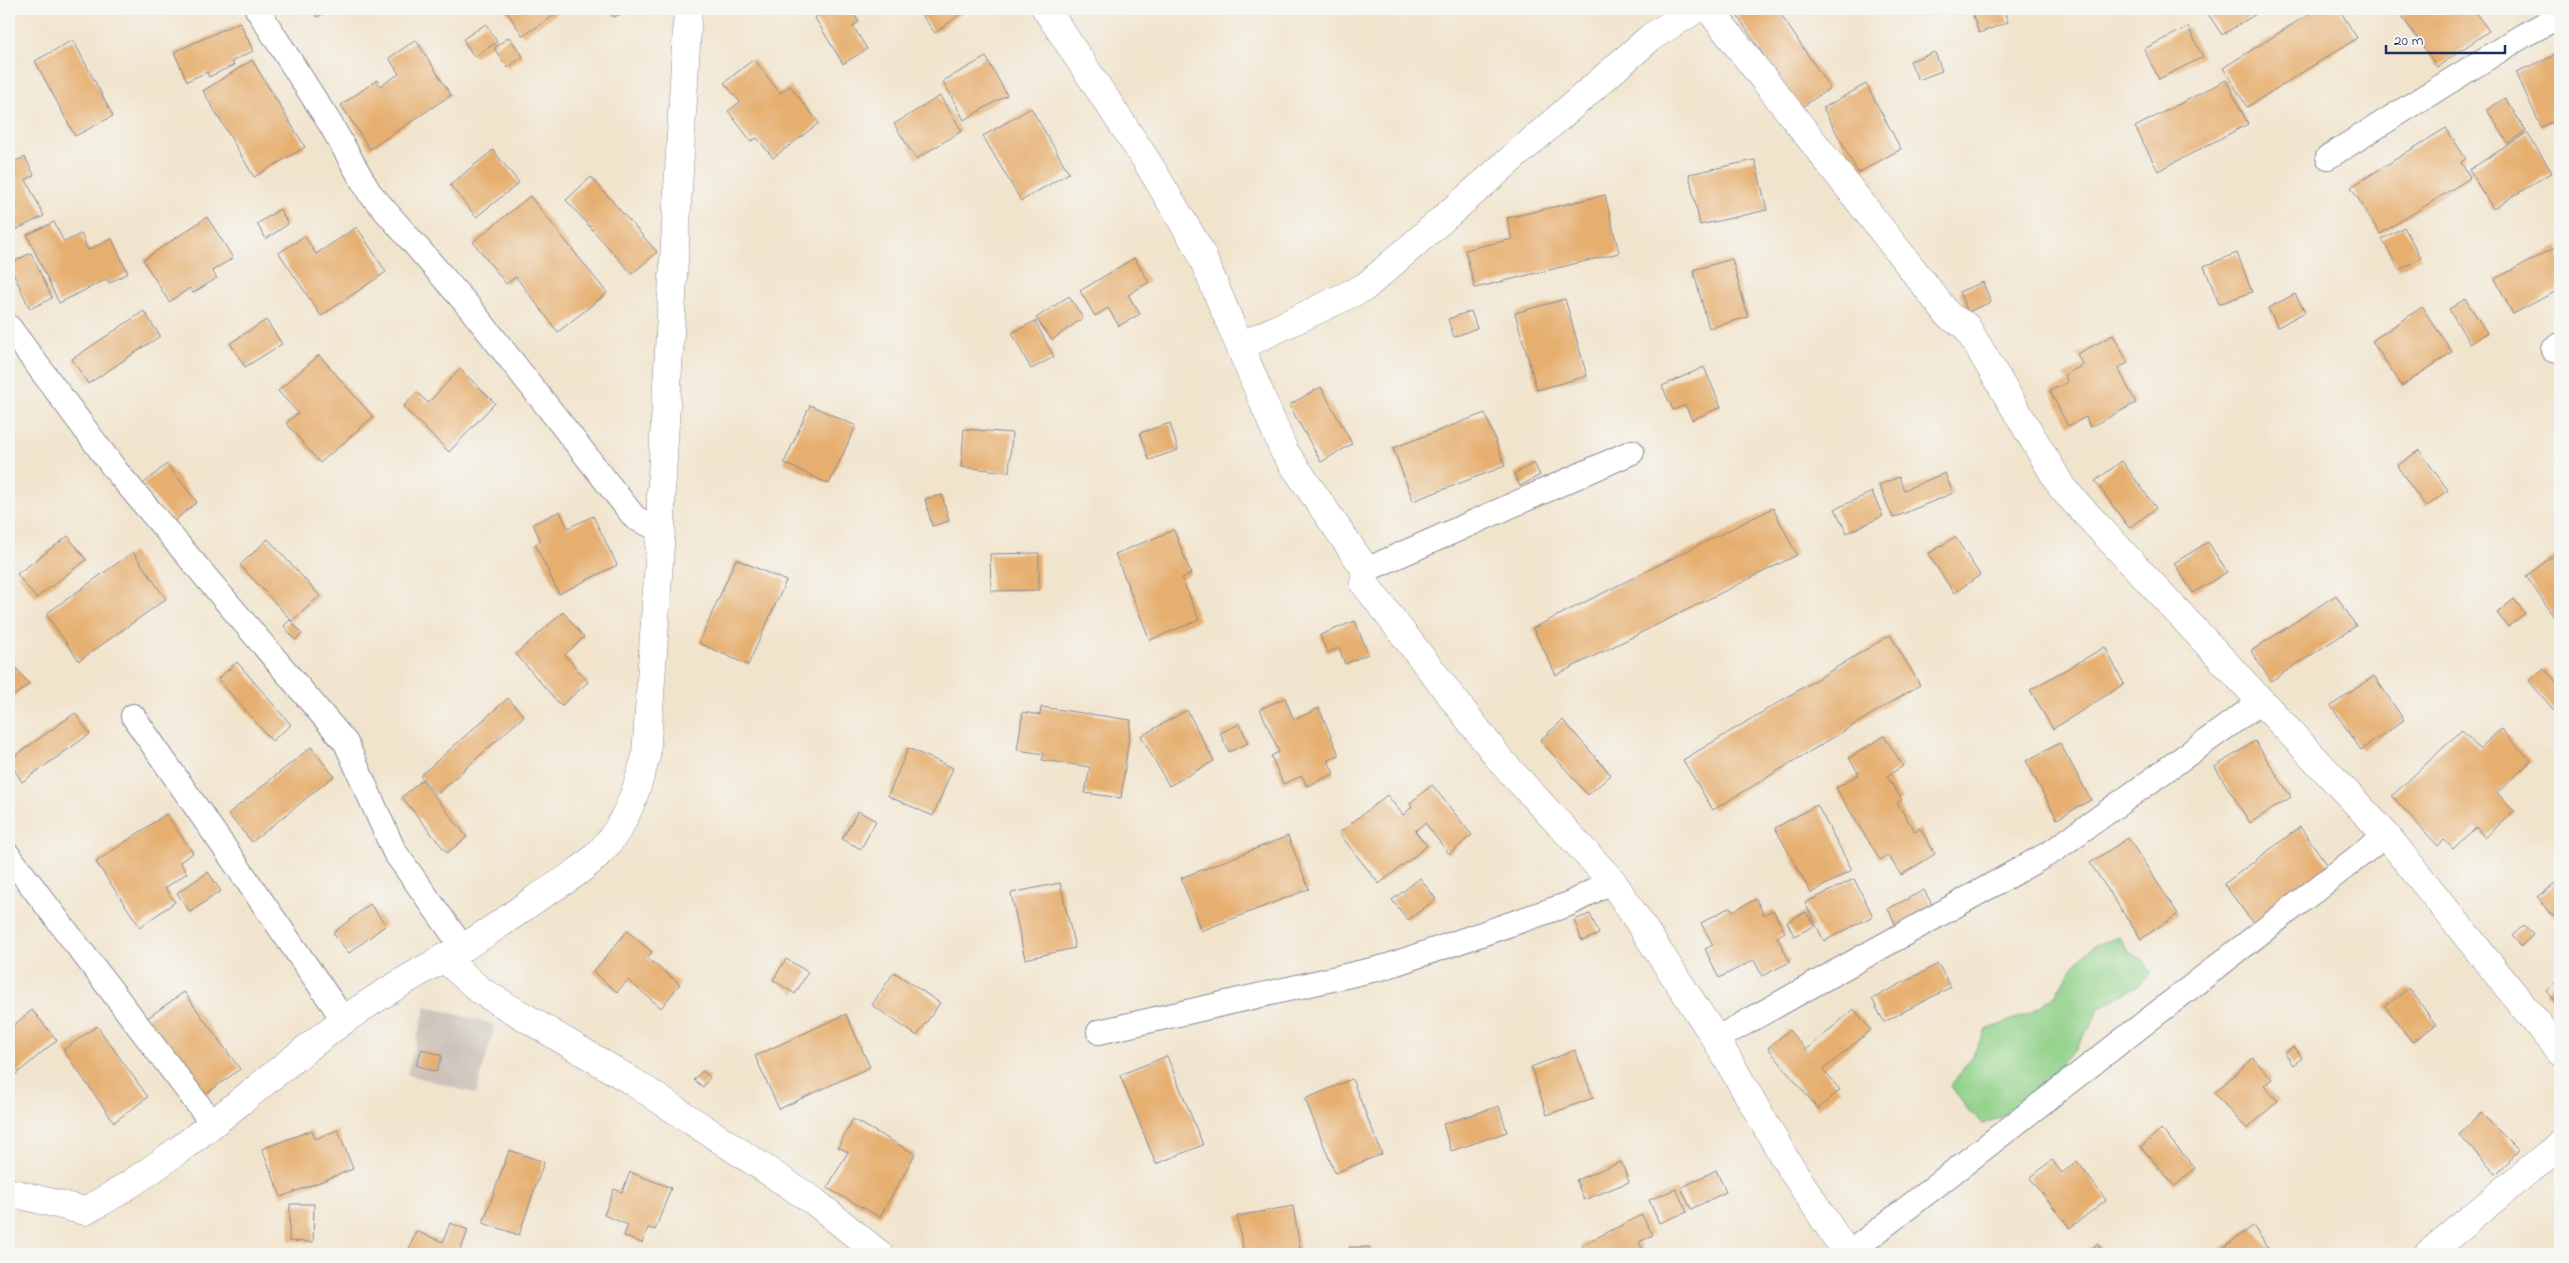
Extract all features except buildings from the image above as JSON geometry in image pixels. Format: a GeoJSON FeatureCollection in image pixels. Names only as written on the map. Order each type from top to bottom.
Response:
{"type":"FeatureCollection","features":[{"type":"Feature","properties":{"kind":"street"},"geometry":{"type":"LineString","coordinates":[[9,1192],[85,1211],[114,1195],[213,1124],[344,1020],[574,873],[601,851],[620,827],[639,783],[646,756],[661,530],[661,494],[688,9]]}},
{"type":"Feature","properties":{"kind":"street"},"geometry":{"type":"LineString","coordinates":[[1046,9],[1146,160],[1199,249],[1284,451],[1366,570],[1364,582],[1502,762],[1612,881],[1716,1039],[1785,1159],[1847,1254]]}},
{"type":"Feature","properties":{"kind":"street"},"geometry":{"type":"LineString","coordinates":[[1241,346],[1365,287],[1651,37],[1696,9]]}},
{"type":"Feature","properties":{"kind":"street"},"geometry":{"type":"LineString","coordinates":[[1709,9],[1949,316],[1966,326],[2063,490],[2386,835],[2560,1052]]}},
{"type":"Feature","properties":{"kind":"street"},"geometry":{"type":"LineString","coordinates":[[453,952],[481,990],[630,1080],[815,1202],[879,1254]]}},
{"type":"Feature","properties":{"kind":"street"},"geometry":{"type":"LineString","coordinates":[[2428,1254],[2560,1144]]}},
{"type":"Feature","properties":{"kind":"lane"},"geometry":{"type":"LineString","coordinates":[[256,9],[332,125],[369,192],[470,308],[635,518],[661,530]]}},
{"type":"Feature","properties":{"kind":"lane"},"geometry":{"type":"LineString","coordinates":[[2328,157],[2516,40],[2560,16]]}},
{"type":"Feature","properties":{"kind":"lane"},"geometry":{"type":"LineString","coordinates":[[9,327],[117,472],[346,743],[394,851],[453,952]]}},
{"type":"Feature","properties":{"kind":"lane"},"geometry":{"type":"LineString","coordinates":[[1366,570],[1632,452]]}},
{"type":"Feature","properties":{"kind":"lane"},"geometry":{"type":"LineString","coordinates":[[1716,1039],[2053,851],[2262,701]]}},
{"type":"Feature","properties":{"kind":"lane"},"geometry":{"type":"LineString","coordinates":[[133,716],[344,1020]]}},
{"type":"Feature","properties":{"kind":"lane"},"geometry":{"type":"LineString","coordinates":[[1847,1254],[2386,835]]}},
{"type":"Feature","properties":{"kind":"lane"},"geometry":{"type":"LineString","coordinates":[[9,856],[213,1124]]}},
{"type":"Feature","properties":{"kind":"lane"},"geometry":{"type":"LineString","coordinates":[[1099,1032],[1385,967],[1569,904],[1612,881]]}},
{"type":"Feature","properties":{"kind":"shaded area"},"geometry":{"type":"Polygon","coordinates":[[[426,1006],[495,1025],[476,1094],[407,1074],[426,1006]]]}},
{"type":"Feature","properties":{"kind":"green space"},"geometry":{"type":"Polygon","coordinates":[[[2120,937],[2130,953],[2143,959],[2151,973],[2140,984],[2101,1007],[2075,1050],[2046,1080],[2001,1118],[1983,1123],[1969,1112],[1951,1086],[1972,1056],[1986,1030],[2030,1013],[2055,995],[2074,965],[2093,946],[2120,937]]]}}]}
